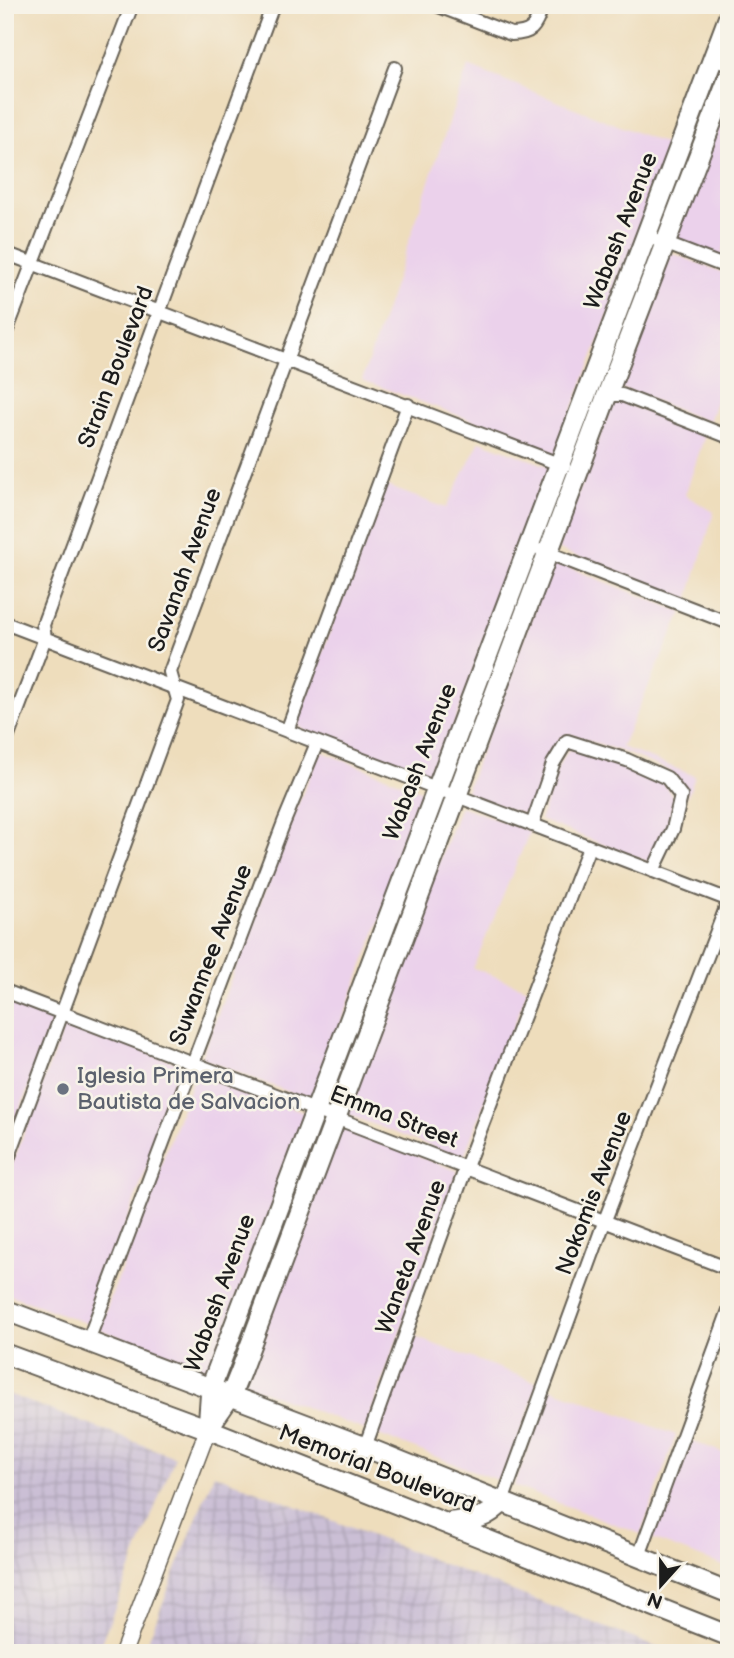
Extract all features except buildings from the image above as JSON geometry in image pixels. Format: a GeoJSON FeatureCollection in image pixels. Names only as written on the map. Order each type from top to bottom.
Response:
{"type":"FeatureCollection","features":[{"type":"Feature","properties":{"kind":"main road","name":"Wabash Avenue"},"geometry":{"type":"LineString","coordinates":[[208,1429],[211,1387],[558,463],[646,236],[721,62],[729,16]]}},
{"type":"Feature","properties":{"kind":"main road","name":"Wabash Avenue"},"geometry":{"type":"LineString","coordinates":[[208,1429],[231,1395],[729,77]]}},
{"type":"Feature","properties":{"kind":"main road","name":"Memorial Boulevard"},"geometry":{"type":"LineString","coordinates":[[5,1310],[365,1447],[729,1593]]}},
{"type":"Feature","properties":{"kind":"main road","name":"Memorial Boulevard"},"geometry":{"type":"LineString","coordinates":[[5,1354],[448,1522],[729,1636]]}},
{"type":"Feature","properties":{"kind":"main road"},"geometry":{"type":"LineString","coordinates":[[448,1522],[480,1519],[492,1513],[502,1502]]}},
{"type":"Feature","properties":{"kind":"street"},"geometry":{"type":"LineString","coordinates":[[5,335],[132,5]]}},
{"type":"Feature","properties":{"kind":"street","name":"Strain Boulevard"},"geometry":{"type":"LineString","coordinates":[[5,744],[45,638],[43,625],[273,5]]}},
{"type":"Feature","properties":{"kind":"street"},"geometry":{"type":"LineString","coordinates":[[436,5],[458,9],[511,34],[527,33],[536,22],[543,5]]}},
{"type":"Feature","properties":{"kind":"street","name":"Savanah Avenue"},"geometry":{"type":"LineString","coordinates":[[5,1167],[178,700],[170,672],[395,68]]}},
{"type":"Feature","properties":{"kind":"street"},"geometry":{"type":"LineString","coordinates":[[646,236],[729,268]]}},
{"type":"Feature","properties":{"kind":"street"},"geometry":{"type":"LineString","coordinates":[[5,253],[579,472]]}},
{"type":"Feature","properties":{"kind":"street"},"geometry":{"type":"LineString","coordinates":[[607,395],[622,396],[729,437]]}},
{"type":"Feature","properties":{"kind":"street"},"geometry":{"type":"LineString","coordinates":[[287,731],[408,405]]}},
{"type":"Feature","properties":{"kind":"street"},"geometry":{"type":"LineString","coordinates":[[528,545],[729,623]]}},
{"type":"Feature","properties":{"kind":"street"},"geometry":{"type":"LineString","coordinates":[[5,623],[729,900]]}},
{"type":"Feature","properties":{"kind":"street"},"geometry":{"type":"LineString","coordinates":[[532,825],[553,764],[567,741],[627,760],[667,778],[681,796],[673,829],[653,871]]}},
{"type":"Feature","properties":{"kind":"street","name":"Suwannee Avenue"},"geometry":{"type":"LineString","coordinates":[[88,1340],[284,822],[317,743]]}},
{"type":"Feature","properties":{"kind":"street","name":"Waneta Avenue"},"geometry":{"type":"LineString","coordinates":[[365,1447],[466,1167],[589,847]]}},
{"type":"Feature","properties":{"kind":"street","name":"Nokomis Avenue"},"geometry":{"type":"LineString","coordinates":[[502,1502],[605,1220],[729,900]]}},
{"type":"Feature","properties":{"kind":"street","name":"Emma Street"},"geometry":{"type":"LineString","coordinates":[[5,991],[729,1269]]}},
{"type":"Feature","properties":{"kind":"street"},"geometry":{"type":"LineString","coordinates":[[639,1556],[729,1310]]}},
{"type":"Feature","properties":{"kind":"street"},"geometry":{"type":"LineString","coordinates":[[123,1653],[208,1429]]}},
{"type":"Feature","properties":{"kind":"shaded area"},"geometry":{"type":"Polygon","coordinates":[[[468,66],[673,147],[555,455],[486,429],[487,426],[362,380],[468,66]]]}},
{"type":"Feature","properties":{"kind":"shaded area"},"geometry":{"type":"Polygon","coordinates":[[[729,94],[729,236],[722,251],[729,254],[729,261],[674,240],[729,94]]]}},
{"type":"Feature","properties":{"kind":"shaded area"},"geometry":{"type":"Polygon","coordinates":[[[669,252],[729,275],[729,364],[709,422],[618,387],[669,252]]]}},
{"type":"Feature","properties":{"kind":"shaded area"},"geometry":{"type":"Polygon","coordinates":[[[613,399],[705,435],[685,495],[714,512],[688,600],[557,549],[613,399]]]}},
{"type":"Feature","properties":{"kind":"shaded area"},"geometry":{"type":"Polygon","coordinates":[[[480,441],[550,467],[433,781],[306,731],[296,724],[384,485],[446,508],[480,441]]]}},
{"type":"Feature","properties":{"kind":"shaded area"},"geometry":{"type":"Polygon","coordinates":[[[552,561],[682,612],[621,747],[695,776],[687,798],[686,792],[670,771],[569,734],[562,737],[548,761],[528,816],[465,794],[552,561]]]}},
{"type":"Feature","properties":{"kind":"shaded area"},"geometry":{"type":"Polygon","coordinates":[[[569,749],[663,783],[674,798],[668,827],[651,863],[540,820],[558,767],[569,749]]]}},
{"type":"Feature","properties":{"kind":"shaded area"},"geometry":{"type":"Polygon","coordinates":[[[320,751],[428,793],[312,1101],[201,1058],[320,751]]]}},
{"type":"Feature","properties":{"kind":"shaded area"},"geometry":{"type":"Polygon","coordinates":[[[439,798],[449,802],[333,1109],[323,1105],[439,798]]]}},
{"type":"Feature","properties":{"kind":"shaded area"},"geometry":{"type":"Polygon","coordinates":[[[460,806],[530,831],[473,968],[528,989],[463,1159],[344,1113],[460,806]]]}},
{"type":"Feature","properties":{"kind":"shaded area"},"geometry":{"type":"Polygon","coordinates":[[[5,998],[55,1017],[5,1150],[5,998]]]}},
{"type":"Feature","properties":{"kind":"shaded area"},"geometry":{"type":"Polygon","coordinates":[[[66,1021],[185,1066],[88,1324],[5,1293],[5,1184],[66,1021]]]}},
{"type":"Feature","properties":{"kind":"shaded area"},"geometry":{"type":"Polygon","coordinates":[[[196,1071],[307,1114],[210,1371],[99,1329],[196,1071]]]}},
{"type":"Feature","properties":{"kind":"shaded area"},"geometry":{"type":"Polygon","coordinates":[[[318,1118],[328,1122],[231,1379],[222,1375],[318,1118]]]}},
{"type":"Feature","properties":{"kind":"shaded area"},"geometry":{"type":"Polygon","coordinates":[[[339,1126],[458,1171],[365,1430],[242,1383],[339,1126]]]}},
{"type":"Feature","properties":{"kind":"shaded area"},"geometry":{"type":"Polygon","coordinates":[[[412,1336],[539,1383],[503,1482],[376,1434],[412,1336]]]}},
{"type":"Feature","properties":{"kind":"shaded area"},"geometry":{"type":"Polygon","coordinates":[[[550,1388],[676,1435],[641,1534],[514,1486],[550,1388]]]}},
{"type":"Feature","properties":{"kind":"shaded area"},"geometry":{"type":"Polygon","coordinates":[[[5,1393],[175,1457],[97,1653],[5,1653],[5,1393]]]}},
{"type":"Feature","properties":{"kind":"shaded area"},"geometry":{"type":"Polygon","coordinates":[[[687,1439],[729,1455],[729,1568],[652,1539],[687,1439]]]}},
{"type":"Feature","properties":{"kind":"shaded area"},"geometry":{"type":"Polygon","coordinates":[[[214,1474],[671,1653],[143,1653],[214,1474]]]}},
{"type":"Feature","properties":{"kind":"place","name":"Iglesia Primera Bautista de Salvacion"},"geometry":{"type":"Point","coordinates":[63,1089]}}]}
